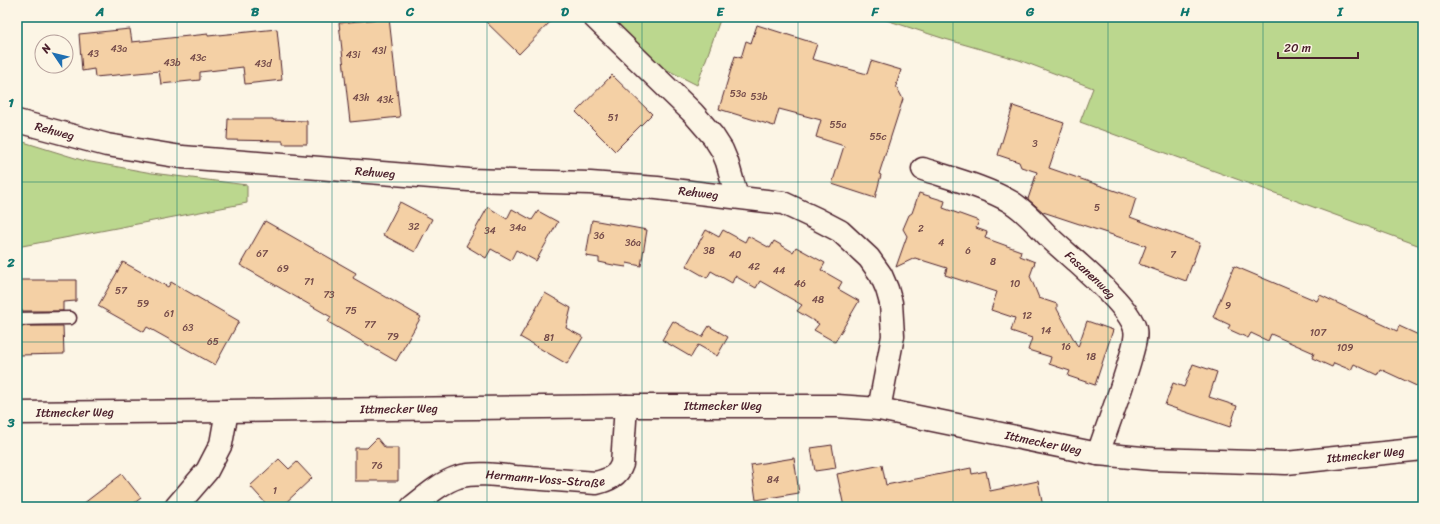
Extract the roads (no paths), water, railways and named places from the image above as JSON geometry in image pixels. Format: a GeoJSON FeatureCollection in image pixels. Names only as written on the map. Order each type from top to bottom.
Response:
{"type":"FeatureCollection","features":[{"type":"Feature","properties":{"kind":"street","name":"Rehweg"},"geometry":{"type":"LineString","coordinates":[[594,17],[693,113],[713,136],[722,150],[727,162],[737,197]]}},
{"type":"Feature","properties":{"kind":"street","name":"Rehweg"},"geometry":{"type":"LineString","coordinates":[[17,121],[107,145],[182,157],[469,180],[590,183],[650,187],[783,204],[817,219],[840,232],[855,244],[869,258],[887,289],[891,303],[893,336],[879,409]]}},
{"type":"Feature","properties":{"kind":"street","name":"Fasanenweg"},"geometry":{"type":"LineString","coordinates":[[923,169],[987,191],[1010,201],[1022,210],[1111,294],[1130,316],[1136,330],[1135,339],[1126,373],[1098,454]]}},
{"type":"Feature","properties":{"kind":"street","name":"Ittmecker Weg"},"geometry":{"type":"LineString","coordinates":[[17,412],[626,406],[837,406],[879,409],[1098,454],[1153,459],[1286,463],[1423,449]]}},
{"type":"Feature","properties":{"kind":"street","name":"Hermann-Voss-Straße"},"geometry":{"type":"LineString","coordinates":[[412,507],[447,482],[459,477],[471,475],[492,475],[596,483],[607,480],[620,470],[622,464],[626,406]]}},
{"type":"Feature","properties":{"kind":"street"},"geometry":{"type":"LineString","coordinates":[[176,507],[207,471],[221,444],[227,411]]}},
{"type":"Feature","properties":{"kind":"lane"},"geometry":{"type":"LineString","coordinates":[[17,320],[70,318]]}}]}
